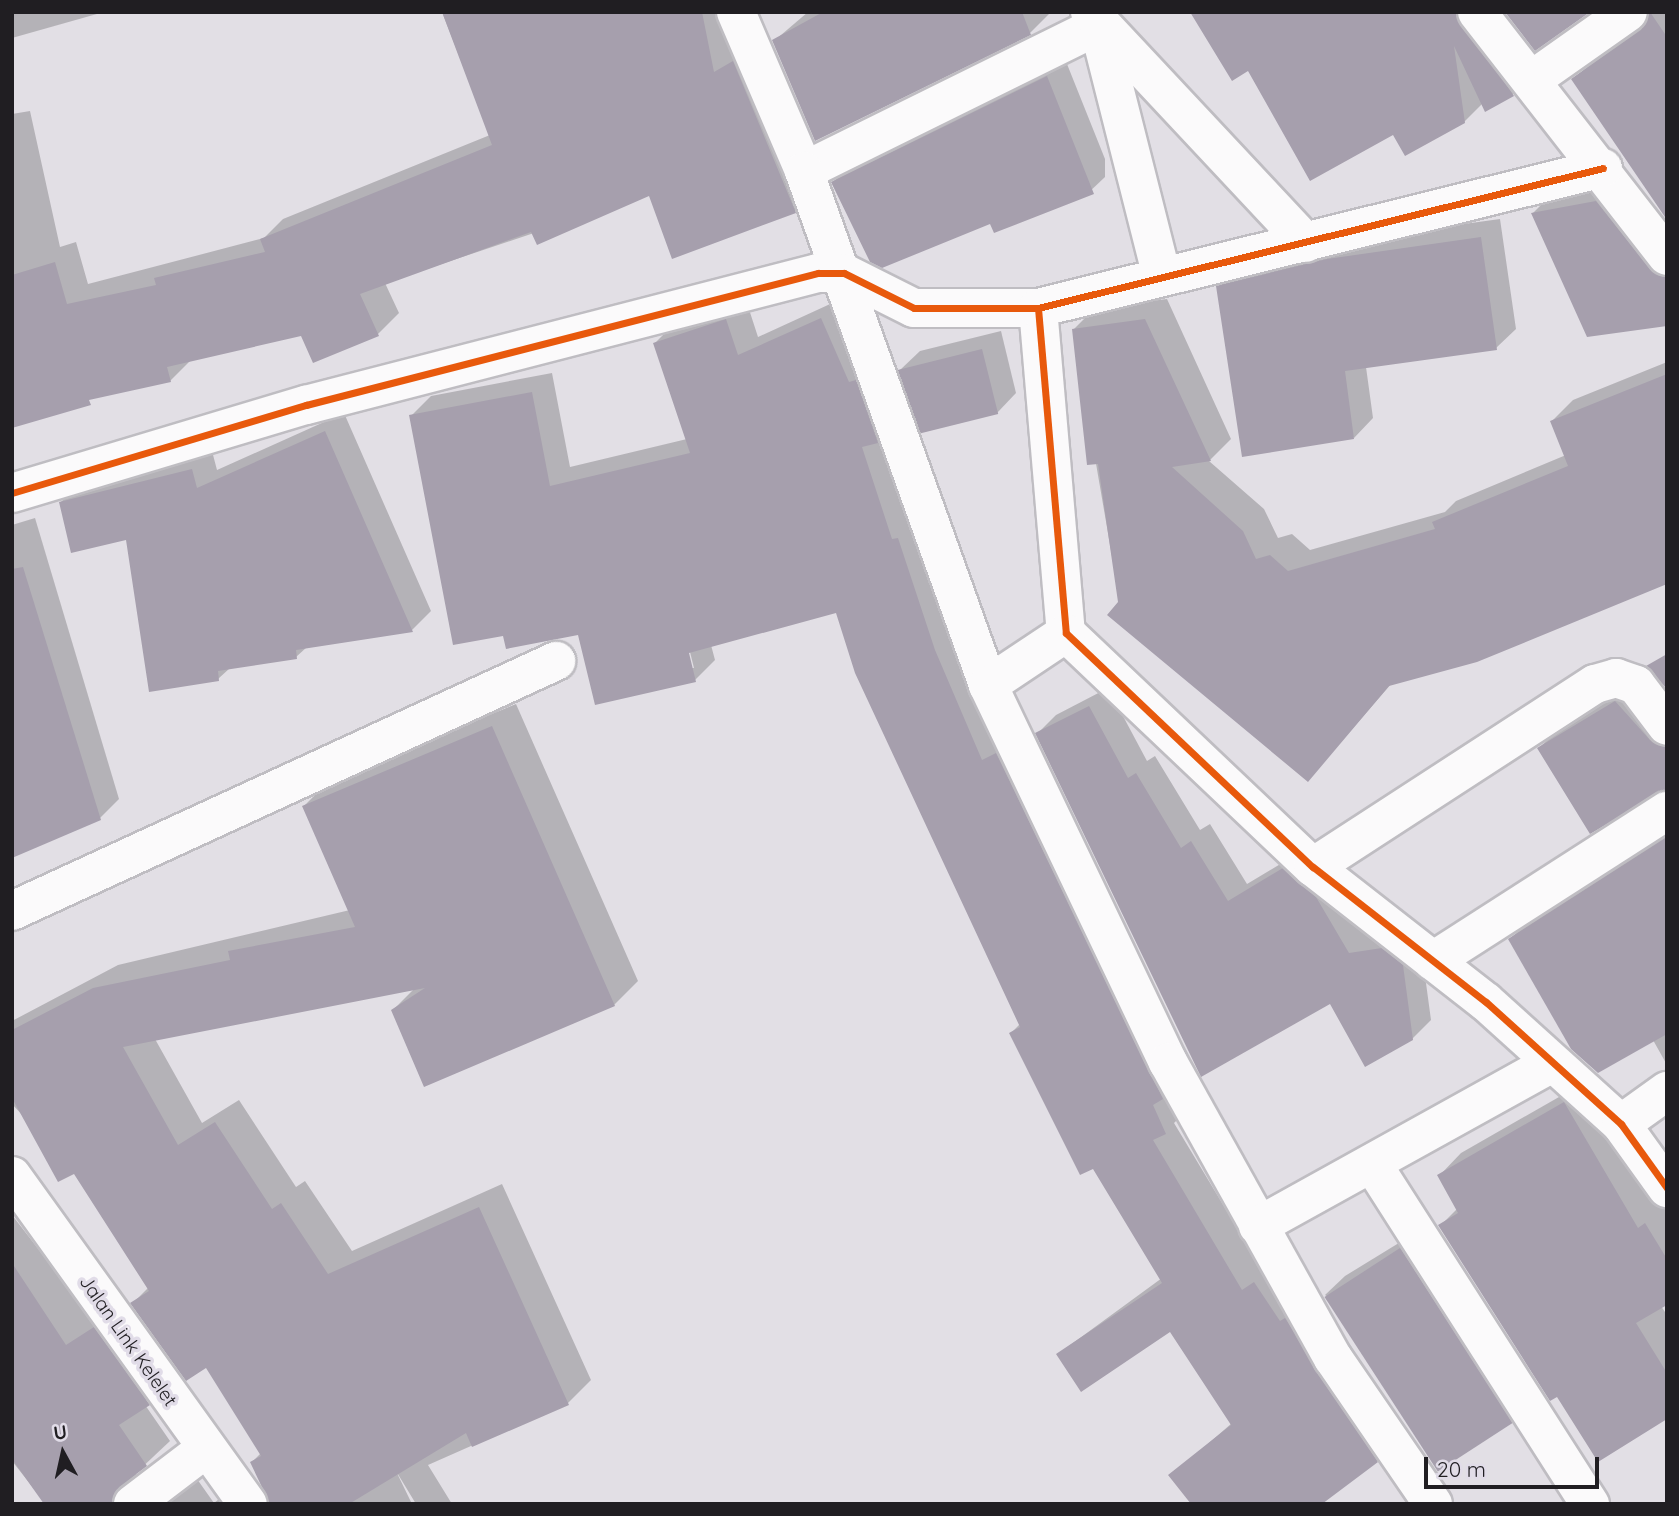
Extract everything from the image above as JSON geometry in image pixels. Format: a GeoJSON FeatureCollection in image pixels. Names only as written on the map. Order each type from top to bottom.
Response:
{"type":"FeatureCollection","features":[{"type":"Feature","properties":{"kind":"street"},"geometry":{"type":"LineString","coordinates":[[736,12],[844,273],[988,685],[1168,1062],[1333,1358],[1433,1504]]}},
{"type":"Feature","properties":{"kind":"street"},"geometry":{"type":"LineString","coordinates":[[1477,12],[1603,168],[1667,256]]}},
{"type":"Feature","properties":{"kind":"street"},"geometry":{"type":"LineString","coordinates":[[1533,79],[1629,12]]}},
{"type":"Feature","properties":{"kind":"street"},"geometry":{"type":"LineString","coordinates":[[804,172],[1094,19]]}},
{"type":"Feature","properties":{"kind":"street"},"geometry":{"type":"LineString","coordinates":[[1094,19],[1306,243]]}},
{"type":"Feature","properties":{"kind":"street"},"geometry":{"type":"LineString","coordinates":[[1094,19],[1161,273]]}},
{"type":"Feature","properties":{"kind":"street"},"geometry":{"type":"LineString","coordinates":[[12,493],[600,328],[790,279],[844,273],[914,308],[1038,308],[1161,273],[1306,243],[1603,168]]}},
{"type":"Feature","properties":{"kind":"street"},"geometry":{"type":"LineString","coordinates":[[1038,308],[1066,633],[1313,867],[1433,961],[1620,1124],[1667,1188]]}},
{"type":"Feature","properties":{"kind":"street"},"geometry":{"type":"LineString","coordinates":[[988,685],[1066,633]]}},
{"type":"Feature","properties":{"kind":"street"},"geometry":{"type":"LineString","coordinates":[[12,911],[556,661]]}},
{"type":"Feature","properties":{"kind":"street"},"geometry":{"type":"LineString","coordinates":[[1313,867],[1595,684],[1616,678],[1636,685],[1667,726]]}},
{"type":"Feature","properties":{"kind":"street"},"geometry":{"type":"LineString","coordinates":[[1433,961],[1667,811]]}},
{"type":"Feature","properties":{"kind":"street"},"geometry":{"type":"LineString","coordinates":[[1258,1226],[1373,1165],[1550,1064]]}},
{"type":"Feature","properties":{"kind":"street"},"geometry":{"type":"LineString","coordinates":[[1620,1124],[1667,1091]]}},
{"type":"Feature","properties":{"kind":"street"},"geometry":{"type":"LineString","coordinates":[[1373,1165],[1590,1504]]}},
{"type":"Feature","properties":{"kind":"street","name":"Jalan Link Kelelet"},"geometry":{"type":"LineString","coordinates":[[12,1176],[204,1450],[248,1504]]}},
{"type":"Feature","properties":{"kind":"street"},"geometry":{"type":"LineString","coordinates":[[133,1504],[204,1450]]}},
{"type":"Feature","properties":{"kind":"building"},"geometry":{"type":"Polygon","coordinates":[[[442,12],[702,12],[714,72],[733,61],[796,213],[672,259],[649,196],[537,245],[531,232],[360,294],[379,336],[313,363],[301,336],[167,367],[171,382],[89,400],[91,405],[12,428],[12,275],[55,262],[67,304],[156,285],[154,278],[265,252],[260,239],[492,145],[442,12]]]}},
{"type":"Feature","properties":{"kind":"building"},"geometry":{"type":"Polygon","coordinates":[[[823,12],[1022,12],[1031,35],[815,141],[772,40],[823,12]]]}},
{"type":"Feature","properties":{"kind":"building"},"geometry":{"type":"Polygon","coordinates":[[[1190,12],[1456,12],[1514,96],[1485,112],[1454,46],[1465,123],[1405,156],[1393,135],[1310,181],[1248,71],[1232,81],[1190,12]]]}},
{"type":"Feature","properties":{"kind":"building"},"geometry":{"type":"Polygon","coordinates":[[[1505,12],[1590,12],[1535,51],[1505,12]]]}},
{"type":"Feature","properties":{"kind":"building"},"geometry":{"type":"Polygon","coordinates":[[[1650,12],[1667,37],[1667,220],[1571,79],[1641,30],[1650,12]]]}},
{"type":"Feature","properties":{"kind":"building"},"geometry":{"type":"Polygon","coordinates":[[[1047,76],[1094,194],[994,233],[990,224],[882,268],[870,262],[831,182],[1047,76]]]}},
{"type":"Feature","properties":{"kind":"building"},"geometry":{"type":"Polygon","coordinates":[[[1596,201],[1650,269],[1667,277],[1667,326],[1587,337],[1531,213],[1596,201]]]}},
{"type":"Feature","properties":{"kind":"building"},"geometry":{"type":"Polygon","coordinates":[[[1481,237],[1497,350],[1345,371],[1354,439],[1242,457],[1216,286],[1327,259],[1481,237]]]}},
{"type":"Feature","properties":{"kind":"building"},"geometry":{"type":"Polygon","coordinates":[[[821,318],[849,382],[856,380],[878,443],[862,447],[892,539],[898,538],[935,650],[982,760],[996,753],[1163,1099],[1153,1105],[1166,1134],[1153,1140],[1242,1290],[1254,1282],[1280,1321],[1285,1318],[1378,1462],[1322,1504],[1191,1504],[1168,1475],[1231,1425],[1170,1332],[1081,1392],[1056,1354],[1162,1283],[1093,1169],[1080,1175],[1009,1033],[1020,1027],[855,673],[836,613],[689,653],[696,682],[595,705],[578,635],[506,649],[503,636],[453,645],[409,415],[532,392],[550,486],[690,453],[653,343],[726,319],[738,355],[821,318]]]}},
{"type":"Feature","properties":{"kind":"building"},"geometry":{"type":"Polygon","coordinates":[[[1145,319],[1211,461],[1172,467],[1243,531],[1256,559],[1270,555],[1288,571],[1435,529],[1432,522],[1568,466],[1550,421],[1667,374],[1667,584],[1477,662],[1389,686],[1308,782],[1107,615],[1118,602],[1098,464],[1087,465],[1072,329],[1145,319]]]}},
{"type":"Feature","properties":{"kind":"building"},"geometry":{"type":"Polygon","coordinates":[[[982,349],[998,414],[914,435],[898,370],[982,349]]]}},
{"type":"Feature","properties":{"kind":"building"},"geometry":{"type":"Polygon","coordinates":[[[325,431],[413,632],[296,650],[297,659],[218,671],[219,681],[149,692],[126,540],[71,553],[59,502],[192,469],[197,488],[325,431]]]}},
{"type":"Feature","properties":{"kind":"building"},"geometry":{"type":"Polygon","coordinates":[[[23,567],[101,820],[12,858],[12,569],[23,567]]]}},
{"type":"Feature","properties":{"kind":"building"},"geometry":{"type":"Polygon","coordinates":[[[1667,654],[1667,689],[1646,666],[1667,654]]]}},
{"type":"Feature","properties":{"kind":"building"},"geometry":{"type":"Polygon","coordinates":[[[1615,701],[1650,740],[1667,747],[1667,789],[1590,834],[1537,748],[1615,701]]]}},
{"type":"Feature","properties":{"kind":"building"},"geometry":{"type":"Polygon","coordinates":[[[1089,706],[1128,778],[1136,773],[1181,848],[1191,841],[1228,901],[1283,868],[1316,897],[1349,953],[1382,948],[1403,965],[1413,1040],[1365,1067],[1330,1004],[1201,1077],[1035,733],[1089,706]]]}},
{"type":"Feature","properties":{"kind":"building"},"geometry":{"type":"Polygon","coordinates":[[[492,726],[615,1006],[424,1087],[391,1010],[425,988],[123,1047],[178,1145],[215,1122],[272,1209],[281,1203],[328,1274],[479,1207],[569,1405],[472,1447],[466,1433],[349,1504],[270,1504],[250,1462],[261,1456],[206,1368],[186,1381],[130,1303],[149,1291],[74,1174],[58,1182],[12,1098],[12,1030],[93,988],[230,960],[228,951],[355,927],[302,806],[492,726]]]}},
{"type":"Feature","properties":{"kind":"building"},"geometry":{"type":"Polygon","coordinates":[[[1667,837],[1667,1034],[1598,1073],[1571,1049],[1508,939],[1667,837]]]}},
{"type":"Feature","properties":{"kind":"building"},"geometry":{"type":"Polygon","coordinates":[[[1564,1102],[1638,1228],[1645,1223],[1667,1259],[1667,1305],[1636,1323],[1667,1373],[1667,1419],[1598,1462],[1557,1397],[1550,1401],[1438,1225],[1458,1213],[1437,1175],[1564,1102]]]}},
{"type":"Feature","properties":{"kind":"building"},"geometry":{"type":"Polygon","coordinates":[[[1400,1248],[1513,1422],[1438,1471],[1325,1297],[1400,1248]]]}},
{"type":"Feature","properties":{"kind":"building"},"geometry":{"type":"Polygon","coordinates":[[[12,1263],[66,1345],[94,1327],[150,1405],[119,1425],[147,1466],[119,1487],[112,1504],[44,1504],[12,1459],[12,1263]]]}},
{"type":"Feature","properties":{"kind":"cycle path"},"geometry":{"type":"LineString","coordinates":[[12,493],[306,405],[818,273],[844,273],[914,308],[1038,308],[1603,168]]}},
{"type":"Feature","properties":{"kind":"cycle path"},"geometry":{"type":"LineString","coordinates":[[1038,308],[1066,633],[1313,867],[1486,1002],[1621,1124],[1667,1188]]}}]}
